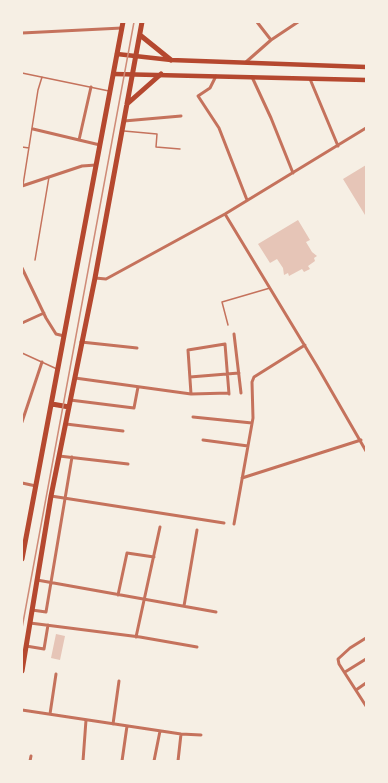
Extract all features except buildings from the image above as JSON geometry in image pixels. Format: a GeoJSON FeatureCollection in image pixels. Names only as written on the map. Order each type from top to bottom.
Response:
{"type":"FeatureCollection","features":[{"type":"Feature","properties":{"kind":"highway"},"geometry":{"type":"LineString","coordinates":[[22,559],[59,370],[123,22]]}},
{"type":"Feature","properties":{"kind":"highway"},"geometry":{"type":"LineString","coordinates":[[22,671],[51,496],[95,278],[142,22]]}},
{"type":"Feature","properties":{"kind":"highway"},"geometry":{"type":"LineString","coordinates":[[140,35],[171,60]]}},
{"type":"Feature","properties":{"kind":"highway"},"geometry":{"type":"LineString","coordinates":[[127,104],[161,74]]}},
{"type":"Feature","properties":{"kind":"highway"},"geometry":{"type":"LineString","coordinates":[[52,404],[69,408]]}},
{"type":"Feature","properties":{"kind":"main road"},"geometry":{"type":"LineString","coordinates":[[117,54],[171,60],[366,67]]}},
{"type":"Feature","properties":{"kind":"main road"},"geometry":{"type":"LineString","coordinates":[[114,74],[216,75],[366,80]]}},
{"type":"Feature","properties":{"kind":"street"},"geometry":{"type":"LineString","coordinates":[[257,22],[271,40]]}},
{"type":"Feature","properties":{"kind":"street"},"geometry":{"type":"LineString","coordinates":[[244,63],[271,40],[298,22]]}},
{"type":"Feature","properties":{"kind":"street"},"geometry":{"type":"LineString","coordinates":[[22,33],[122,28]]}},
{"type":"Feature","properties":{"kind":"street"},"geometry":{"type":"LineString","coordinates":[[216,75],[210,88],[198,96],[219,128],[247,200]]}},
{"type":"Feature","properties":{"kind":"street"},"geometry":{"type":"LineString","coordinates":[[252,77],[271,118],[293,173]]}},
{"type":"Feature","properties":{"kind":"street"},"geometry":{"type":"LineString","coordinates":[[310,79],[338,146]]}},
{"type":"Feature","properties":{"kind":"street"},"geometry":{"type":"LineString","coordinates":[[79,140],[91,87]]}},
{"type":"Feature","properties":{"kind":"street"},"geometry":{"type":"LineString","coordinates":[[124,121],[181,116]]}},
{"type":"Feature","properties":{"kind":"street"},"geometry":{"type":"LineString","coordinates":[[95,278],[106,279],[225,214],[366,128]]}},
{"type":"Feature","properties":{"kind":"street"},"geometry":{"type":"LineString","coordinates":[[33,129],[100,145]]}},
{"type":"Feature","properties":{"kind":"street"},"geometry":{"type":"LineString","coordinates":[[22,186],[82,166],[96,165]]}},
{"type":"Feature","properties":{"kind":"street"},"geometry":{"type":"LineString","coordinates":[[225,214],[305,345],[366,450]]}},
{"type":"Feature","properties":{"kind":"street"},"geometry":{"type":"LineString","coordinates":[[22,268],[56,334],[65,336]]}},
{"type":"Feature","properties":{"kind":"street"},"geometry":{"type":"LineString","coordinates":[[22,323],[44,313]]}},
{"type":"Feature","properties":{"kind":"street"},"geometry":{"type":"LineString","coordinates":[[234,334],[241,393]]}},
{"type":"Feature","properties":{"kind":"street"},"geometry":{"type":"LineString","coordinates":[[81,342],[137,348]]}},
{"type":"Feature","properties":{"kind":"street"},"geometry":{"type":"LineString","coordinates":[[75,378],[191,394],[229,394],[225,344],[188,350],[191,394]]}},
{"type":"Feature","properties":{"kind":"street"},"geometry":{"type":"LineString","coordinates":[[234,524],[252,423],[252,382],[254,377],[305,345]]}},
{"type":"Feature","properties":{"kind":"street"},"geometry":{"type":"LineString","coordinates":[[22,422],[42,362]]}},
{"type":"Feature","properties":{"kind":"street"},"geometry":{"type":"LineString","coordinates":[[190,377],[239,373]]}},
{"type":"Feature","properties":{"kind":"street"},"geometry":{"type":"LineString","coordinates":[[70,400],[134,408],[138,387]]}},
{"type":"Feature","properties":{"kind":"street"},"geometry":{"type":"LineString","coordinates":[[193,417],[252,423]]}},
{"type":"Feature","properties":{"kind":"street"},"geometry":{"type":"LineString","coordinates":[[66,424],[123,431]]}},
{"type":"Feature","properties":{"kind":"street"},"geometry":{"type":"LineString","coordinates":[[203,440],[248,446]]}},
{"type":"Feature","properties":{"kind":"street"},"geometry":{"type":"LineString","coordinates":[[242,478],[361,440]]}},
{"type":"Feature","properties":{"kind":"street"},"geometry":{"type":"LineString","coordinates":[[59,456],[128,464]]}},
{"type":"Feature","properties":{"kind":"street"},"geometry":{"type":"LineString","coordinates":[[32,610],[46,612],[72,457]]}},
{"type":"Feature","properties":{"kind":"street"},"geometry":{"type":"LineString","coordinates":[[22,483],[36,486]]}},
{"type":"Feature","properties":{"kind":"street"},"geometry":{"type":"LineString","coordinates":[[51,496],[224,523]]}},
{"type":"Feature","properties":{"kind":"street"},"geometry":{"type":"LineString","coordinates":[[136,637],[160,527]]}},
{"type":"Feature","properties":{"kind":"street"},"geometry":{"type":"LineString","coordinates":[[184,606],[197,530]]}},
{"type":"Feature","properties":{"kind":"street"},"geometry":{"type":"LineString","coordinates":[[118,595],[127,553],[154,557]]}},
{"type":"Feature","properties":{"kind":"street"},"geometry":{"type":"LineString","coordinates":[[37,580],[216,612]]}},
{"type":"Feature","properties":{"kind":"street"},"geometry":{"type":"LineString","coordinates":[[30,623],[136,637],[197,647]]}},
{"type":"Feature","properties":{"kind":"street"},"geometry":{"type":"LineString","coordinates":[[26,646],[44,649],[48,625]]}},
{"type":"Feature","properties":{"kind":"street"},"geometry":{"type":"LineString","coordinates":[[366,638],[340,655],[339,664],[366,706]]}},
{"type":"Feature","properties":{"kind":"street"},"geometry":{"type":"LineString","coordinates":[[345,672],[366,659]]}},
{"type":"Feature","properties":{"kind":"street"},"geometry":{"type":"LineString","coordinates":[[50,714],[56,674]]}},
{"type":"Feature","properties":{"kind":"street"},"geometry":{"type":"LineString","coordinates":[[113,724],[119,682]]}},
{"type":"Feature","properties":{"kind":"street"},"geometry":{"type":"LineString","coordinates":[[356,690],[366,683]]}},
{"type":"Feature","properties":{"kind":"street"},"geometry":{"type":"LineString","coordinates":[[22,710],[181,734],[201,735]]}},
{"type":"Feature","properties":{"kind":"street"},"geometry":{"type":"LineString","coordinates":[[83,761],[86,720]]}},
{"type":"Feature","properties":{"kind":"street"},"geometry":{"type":"LineString","coordinates":[[122,761],[127,726]]}},
{"type":"Feature","properties":{"kind":"street"},"geometry":{"type":"LineString","coordinates":[[154,761],[160,731]]}},
{"type":"Feature","properties":{"kind":"street"},"geometry":{"type":"LineString","coordinates":[[178,761],[181,734]]}},
{"type":"Feature","properties":{"kind":"street"},"geometry":{"type":"LineString","coordinates":[[30,756],[30,761]]}},
{"type":"Feature","properties":{"kind":"lane"},"geometry":{"type":"LineString","coordinates":[[22,73],[111,92]]}},
{"type":"Feature","properties":{"kind":"lane"},"geometry":{"type":"LineString","coordinates":[[22,186],[33,129],[38,90],[42,77]]}},
{"type":"Feature","properties":{"kind":"lane"},"geometry":{"type":"LineString","coordinates":[[122,131],[157,134],[156,147],[180,149]]}},
{"type":"Feature","properties":{"kind":"lane"},"geometry":{"type":"LineString","coordinates":[[22,146],[29,148]]}},
{"type":"Feature","properties":{"kind":"lane"},"geometry":{"type":"LineString","coordinates":[[35,260],[49,177]]}},
{"type":"Feature","properties":{"kind":"lane"},"geometry":{"type":"LineString","coordinates":[[228,325],[222,302],[270,288]]}},
{"type":"Feature","properties":{"kind":"lane"},"geometry":{"type":"LineString","coordinates":[[22,353],[59,370]]}},
{"type":"Feature","properties":{"kind":"railway"},"geometry":{"type":"LineString","coordinates":[[22,628],[134,22]]}}]}
